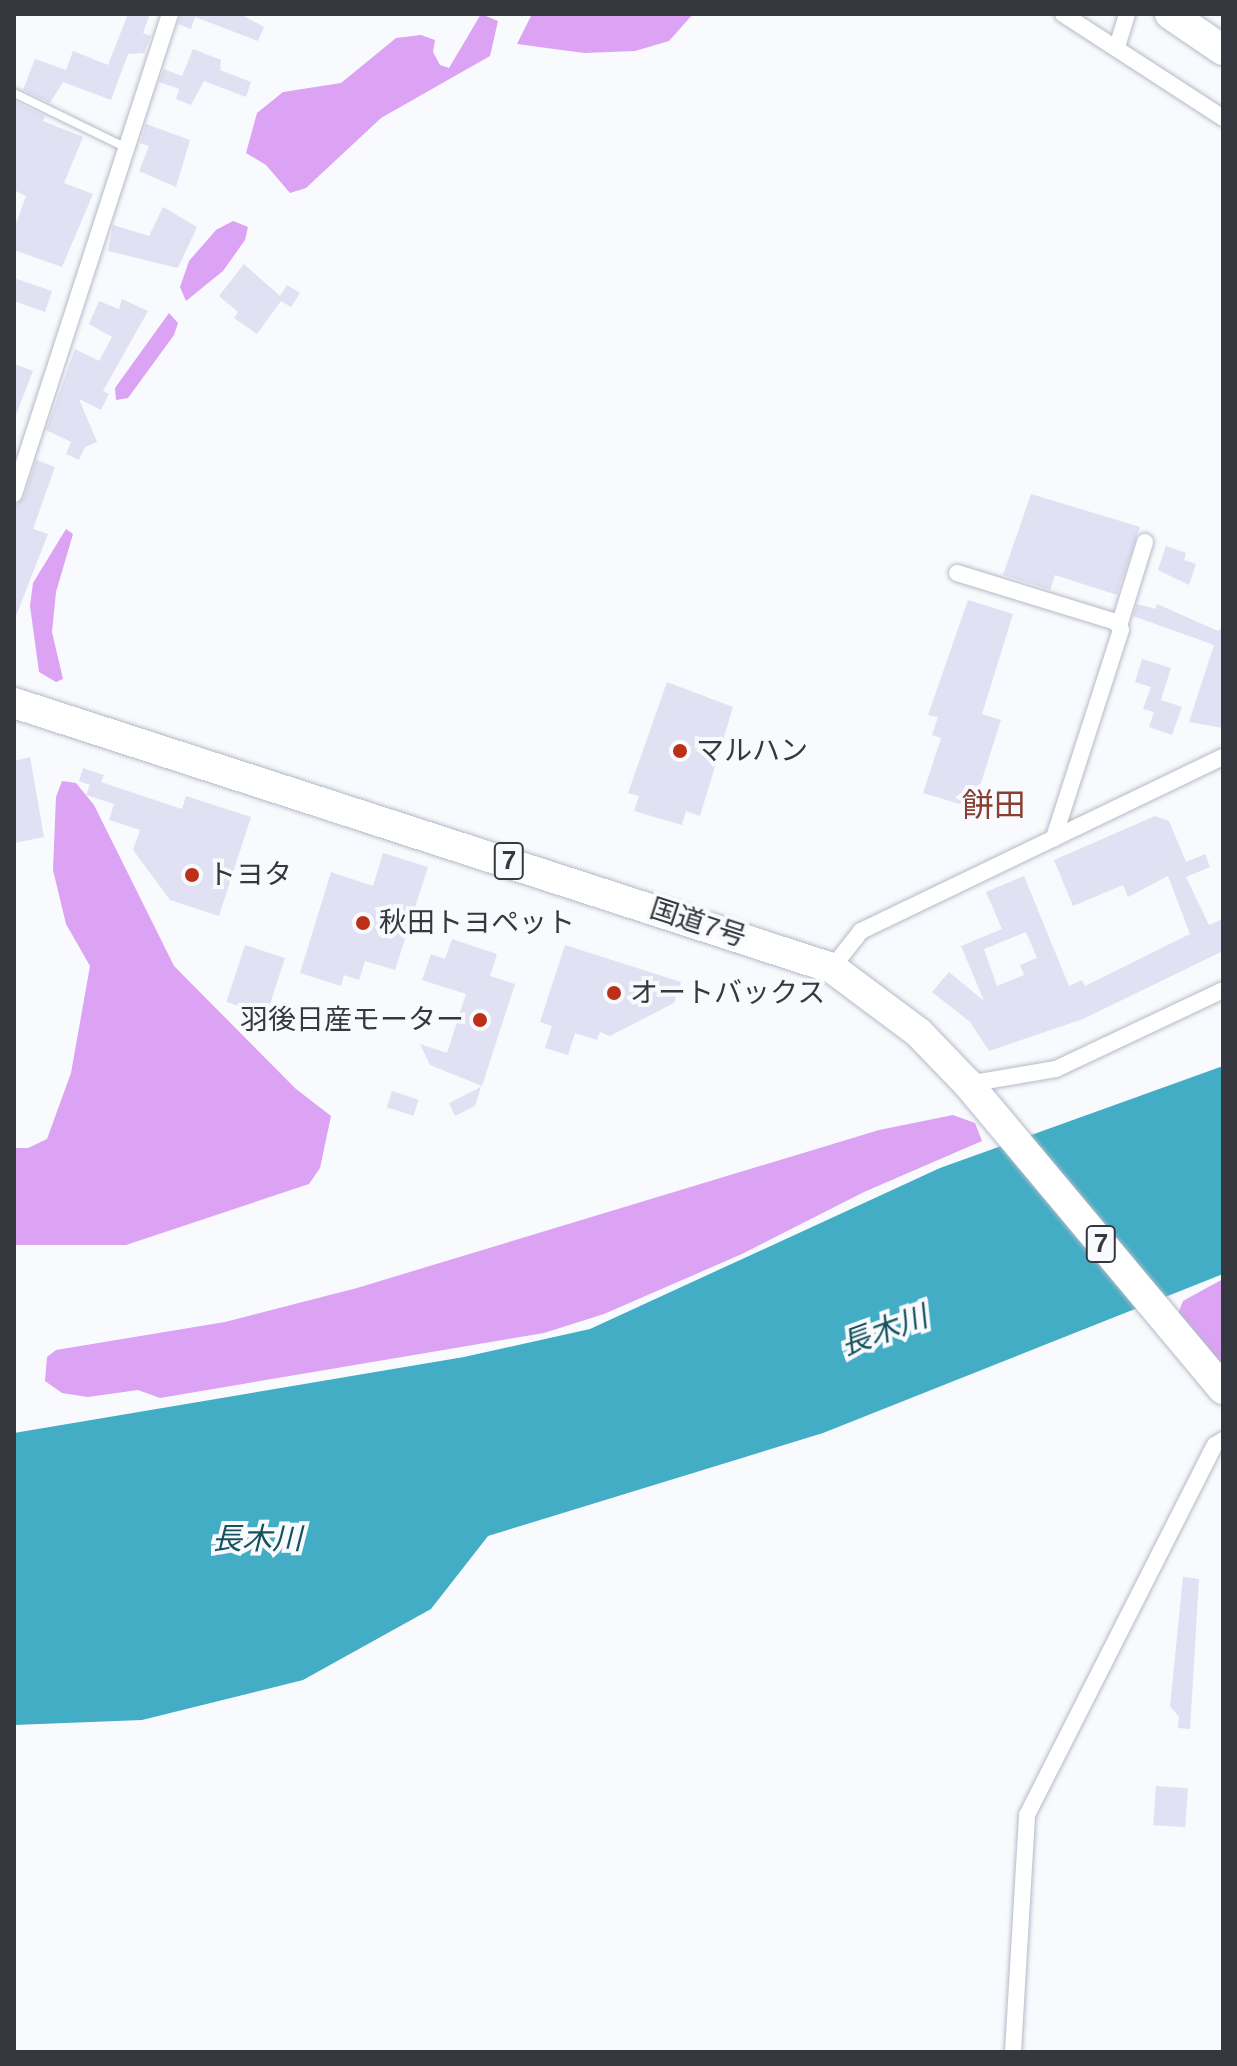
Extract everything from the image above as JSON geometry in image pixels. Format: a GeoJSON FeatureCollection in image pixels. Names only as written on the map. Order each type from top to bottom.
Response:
{"type":"FeatureCollection","features":[{"type":"Feature","properties":{"kind":"highway"},"geometry":{"type":"LineString","coordinates":[[1170,14],[1223,50]]}},
{"type":"Feature","properties":{"kind":"highway"},"geometry":{"type":"LineString","coordinates":[[1187,14],[1223,41]]}},
{"type":"Feature","properties":{"kind":"highway","name":"国道7号"},"geometry":{"type":"LineString","coordinates":[[14,703],[832,968],[907,1023],[974,1091],[1223,1389]]}},
{"type":"Feature","properties":{"kind":"street"},"geometry":{"type":"LineString","coordinates":[[14,494],[170,14]]}},
{"type":"Feature","properties":{"kind":"street"},"geometry":{"type":"LineString","coordinates":[[1063,14],[1223,118]]}},
{"type":"Feature","properties":{"kind":"street"},"geometry":{"type":"LineString","coordinates":[[1117,47],[1127,14]]}},
{"type":"Feature","properties":{"kind":"street"},"geometry":{"type":"LineString","coordinates":[[1054,838],[1145,542]]}},
{"type":"Feature","properties":{"kind":"street"},"geometry":{"type":"LineString","coordinates":[[957,573],[1119,626]]}},
{"type":"Feature","properties":{"kind":"street"},"geometry":{"type":"LineString","coordinates":[[832,968],[861,931],[1223,757]]}},
{"type":"Feature","properties":{"kind":"street"},"geometry":{"type":"LineString","coordinates":[[974,1091],[1056,1069],[1223,990]]}},
{"type":"Feature","properties":{"kind":"street"},"geometry":{"type":"LineString","coordinates":[[1013,2052],[1027,1815],[1215,1445],[1223,1440]]}},
{"type":"Feature","properties":{"kind":"lane"},"geometry":{"type":"LineString","coordinates":[[14,93],[128,148]]}},
{"type":"Feature","properties":{"kind":"shaded area"},"geometry":{"type":"Polygon","coordinates":[[[481,14],[498,21],[490,56],[381,118],[306,188],[290,193],[266,165],[246,153],[257,113],[283,92],[341,83],[396,38],[421,35],[435,40],[433,52],[440,65],[449,68],[481,14]]]}},
{"type":"Feature","properties":{"kind":"shaded area"},"geometry":{"type":"Polygon","coordinates":[[[532,14],[693,14],[669,41],[635,51],[584,53],[517,44],[532,14]]]}},
{"type":"Feature","properties":{"kind":"shaded area"},"geometry":{"type":"Polygon","coordinates":[[[233,221],[248,227],[245,240],[223,271],[186,301],[180,287],[189,261],[216,230],[233,221]]]}},
{"type":"Feature","properties":{"kind":"shaded area"},"geometry":{"type":"Polygon","coordinates":[[[169,313],[178,323],[174,335],[128,398],[116,400],[115,388],[169,313]]]}},
{"type":"Feature","properties":{"kind":"shaded area"},"geometry":{"type":"Polygon","coordinates":[[[66,529],[73,534],[56,592],[52,632],[63,679],[56,682],[39,672],[30,606],[33,583],[66,529]]]}},
{"type":"Feature","properties":{"kind":"shaded area"},"geometry":{"type":"Polygon","coordinates":[[[62,781],[76,783],[94,805],[174,966],[296,1089],[331,1116],[320,1168],[309,1184],[126,1245],[14,1245],[14,1148],[28,1148],[47,1139],[71,1073],[90,966],[66,924],[53,870],[56,797],[62,781]]]}},
{"type":"Feature","properties":{"kind":"shaded area"},"geometry":{"type":"Polygon","coordinates":[[[953,1115],[975,1123],[982,1141],[864,1192],[742,1254],[604,1314],[544,1333],[160,1398],[138,1390],[88,1397],[62,1393],[45,1381],[47,1357],[56,1350],[225,1322],[357,1288],[879,1130],[953,1115]]]}},
{"type":"Feature","properties":{"kind":"shaded area"},"geometry":{"type":"Polygon","coordinates":[[[1223,1279],[1223,1370],[1178,1314],[1183,1301],[1223,1279]]]}},
{"type":"Feature","properties":{"kind":"water","name":"長木川"},"geometry":{"type":"Polygon","coordinates":[[[1223,1066],[1223,1274],[823,1433],[488,1536],[431,1609],[303,1680],[142,1720],[14,1725],[14,1433],[464,1357],[590,1329],[940,1168],[1223,1066]]]}},
{"type":"Feature","properties":{"kind":"building"},"geometry":{"type":"Polygon","coordinates":[[[128,14],[150,14],[143,33],[151,36],[144,53],[128,54],[111,100],[63,82],[50,103],[23,90],[35,59],[66,70],[73,51],[108,65],[128,14]]]}},
{"type":"Feature","properties":{"kind":"building"},"geometry":{"type":"Polygon","coordinates":[[[181,14],[240,14],[264,27],[258,41],[195,17],[191,29],[178,24],[181,14]]]}},
{"type":"Feature","properties":{"kind":"building"},"geometry":{"type":"Polygon","coordinates":[[[193,49],[221,60],[220,70],[251,82],[246,97],[204,81],[191,105],[176,99],[179,89],[159,82],[164,69],[182,76],[193,49]]]}},
{"type":"Feature","properties":{"kind":"building"},"geometry":{"type":"Polygon","coordinates":[[[16,102],[45,116],[43,121],[83,137],[64,183],[93,194],[62,267],[14,250],[14,229],[26,196],[14,190],[16,102]]]}},
{"type":"Feature","properties":{"kind":"building"},"geometry":{"type":"Polygon","coordinates":[[[146,124],[190,140],[176,187],[139,171],[149,146],[140,143],[146,124]]]}},
{"type":"Feature","properties":{"kind":"building"},"geometry":{"type":"Polygon","coordinates":[[[163,207],[197,227],[178,268],[108,251],[113,225],[149,236],[163,207]]]}},
{"type":"Feature","properties":{"kind":"building"},"geometry":{"type":"Polygon","coordinates":[[[244,264],[280,296],[287,285],[300,293],[291,307],[281,301],[257,334],[234,318],[238,312],[219,296],[244,264]]]}},
{"type":"Feature","properties":{"kind":"building"},"geometry":{"type":"Polygon","coordinates":[[[14,278],[52,291],[45,312],[14,301],[14,278]]]}},
{"type":"Feature","properties":{"kind":"building"},"geometry":{"type":"Polygon","coordinates":[[[122,299],[148,311],[103,391],[109,394],[101,410],[79,399],[97,442],[85,447],[79,460],[66,454],[71,442],[46,430],[75,349],[99,361],[112,337],[89,324],[99,301],[119,309],[122,299]]]}},
{"type":"Feature","properties":{"kind":"building"},"geometry":{"type":"Polygon","coordinates":[[[14,364],[33,371],[15,417],[14,417],[14,364]]]}},
{"type":"Feature","properties":{"kind":"building"},"geometry":{"type":"Polygon","coordinates":[[[36,460],[55,467],[33,529],[48,534],[16,616],[14,507],[24,497],[36,460]]]}},
{"type":"Feature","properties":{"kind":"building"},"geometry":{"type":"Polygon","coordinates":[[[1031,494],[1140,527],[1117,595],[1055,575],[1050,590],[1003,575],[1031,494]]]}},
{"type":"Feature","properties":{"kind":"building"},"geometry":{"type":"Polygon","coordinates":[[[1166,546],[1186,553],[1184,560],[1196,564],[1189,585],[1158,570],[1166,546]]]}},
{"type":"Feature","properties":{"kind":"building"},"geometry":{"type":"Polygon","coordinates":[[[968,600],[1013,614],[982,714],[1001,720],[973,808],[923,793],[941,738],[932,735],[938,717],[928,715],[968,600]]]}},
{"type":"Feature","properties":{"kind":"building"},"geometry":{"type":"Polygon","coordinates":[[[1137,604],[1156,609],[1157,604],[1218,631],[1223,626],[1223,728],[1189,722],[1214,645],[1133,616],[1137,604]]]}},
{"type":"Feature","properties":{"kind":"building"},"geometry":{"type":"Polygon","coordinates":[[[1142,659],[1171,668],[1161,700],[1182,707],[1172,735],[1149,727],[1154,712],[1143,709],[1151,687],[1135,682],[1142,659]]]}},
{"type":"Feature","properties":{"kind":"building","name":"マルハン"},"geometry":{"type":"Polygon","coordinates":[[[667,682],[733,707],[700,816],[686,811],[682,825],[634,811],[639,796],[628,793],[667,682]]]}},
{"type":"Feature","properties":{"kind":"building"},"geometry":{"type":"Polygon","coordinates":[[[30,757],[44,837],[14,843],[14,761],[30,757]]]}},
{"type":"Feature","properties":{"kind":"building","name":"トヨタ"},"geometry":{"type":"Polygon","coordinates":[[[83,768],[104,775],[101,782],[182,809],[186,796],[251,817],[219,916],[170,900],[133,850],[140,830],[109,820],[114,804],[86,795],[90,785],[79,781],[83,768]]]}},
{"type":"Feature","properties":{"kind":"building"},"geometry":{"type":"Polygon","coordinates":[[[1155,816],[1169,821],[1186,862],[1205,854],[1210,867],[1186,877],[1209,925],[1223,919],[1223,951],[1083,1019],[989,1051],[970,1022],[932,992],[949,972],[984,1001],[961,946],[1002,929],[986,892],[1024,876],[1069,986],[1082,980],[1085,986],[1190,934],[1168,876],[1128,897],[1123,885],[1073,906],[1054,860],[1155,816]],[[1026,932],[984,949],[997,986],[1024,975],[1020,965],[1037,958],[1026,932]]]}},
{"type":"Feature","properties":{"kind":"building","name":"秋田トヨペット"},"geometry":{"type":"Polygon","coordinates":[[[383,853],[428,867],[395,970],[365,961],[359,980],[344,975],[341,986],[300,973],[331,872],[373,886],[383,853]]]}},
{"type":"Feature","properties":{"kind":"building","name":"羽後日産モーター"},"geometry":{"type":"Polygon","coordinates":[[[452,939],[497,954],[490,976],[515,984],[482,1086],[430,1065],[420,1044],[447,1053],[466,994],[422,980],[431,954],[445,959],[452,939]]]}},
{"type":"Feature","properties":{"kind":"building"},"geometry":{"type":"Polygon","coordinates":[[[245,945],[285,958],[266,1015],[226,1002],[245,945]]]}},
{"type":"Feature","properties":{"kind":"building","name":"オートバックス"},"geometry":{"type":"Polygon","coordinates":[[[565,945],[681,982],[674,1003],[610,1036],[600,1032],[597,1040],[575,1033],[568,1055],[545,1048],[552,1026],[540,1022],[565,945]]]}},
{"type":"Feature","properties":{"kind":"building"},"geometry":{"type":"Polygon","coordinates":[[[481,1087],[475,1106],[455,1116],[449,1103],[481,1087]]]}},
{"type":"Feature","properties":{"kind":"building"},"geometry":{"type":"Polygon","coordinates":[[[392,1091],[419,1100],[413,1116],[387,1107],[392,1091]]]}},
{"type":"Feature","properties":{"kind":"building"},"geometry":{"type":"Polygon","coordinates":[[[1183,1577],[1199,1579],[1190,1729],[1178,1728],[1179,1717],[1170,1706],[1183,1577]]]}},
{"type":"Feature","properties":{"kind":"building"},"geometry":{"type":"Polygon","coordinates":[[[1156,1786],[1188,1788],[1185,1827],[1153,1825],[1156,1786]]]}},
{"type":"Feature","properties":{"kind":"place","name":"マルハン"},"geometry":{"type":"Point","coordinates":[680,751]}},
{"type":"Feature","properties":{"kind":"place","name":"トヨタ"},"geometry":{"type":"Point","coordinates":[192,875]}},
{"type":"Feature","properties":{"kind":"place","name":"秋田トヨペット"},"geometry":{"type":"Point","coordinates":[363,923]}},
{"type":"Feature","properties":{"kind":"place","name":"オートバックス"},"geometry":{"type":"Point","coordinates":[614,993]}},
{"type":"Feature","properties":{"kind":"place","name":"羽後日産モーター"},"geometry":{"type":"Point","coordinates":[480,1020]}},
{"type":"Feature","properties":{"kind":"district","name":"餅田"},"geometry":{"type":"Point","coordinates":[994,805]}}]}
